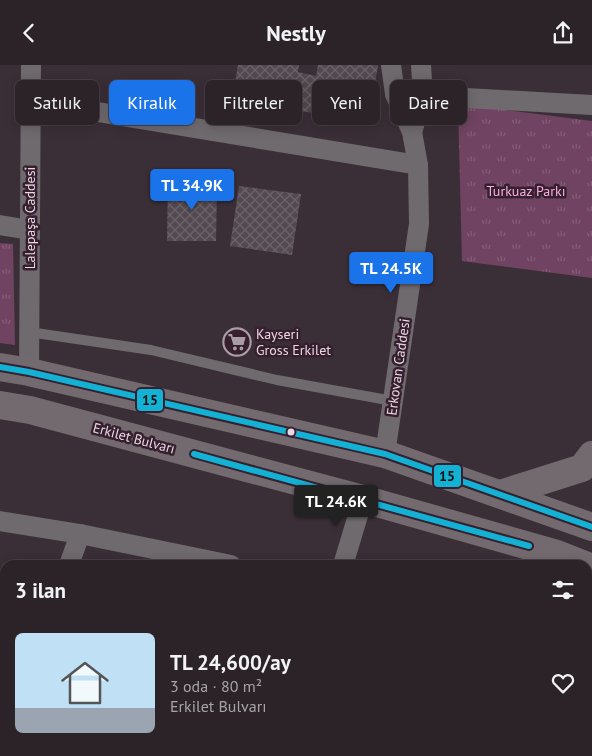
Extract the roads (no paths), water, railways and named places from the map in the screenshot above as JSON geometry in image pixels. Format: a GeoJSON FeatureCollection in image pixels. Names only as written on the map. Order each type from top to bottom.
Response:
{"type":"FeatureCollection","features":[{"type":"Feature","properties":{"kind":"main road"},"geometry":{"type":"LineString","coordinates":[[0,367],[29,372],[385,455],[592,527]]}},
{"type":"Feature","properties":{"kind":"main road","name":"Erkilet Bulvarı"},"geometry":{"type":"LineString","coordinates":[[0,405],[30,410],[363,499],[557,554],[572,560]]}},
{"type":"Feature","properties":{"kind":"main road"},"geometry":{"type":"LineString","coordinates":[[500,494],[582,469],[592,455]]}},
{"type":"Feature","properties":{"kind":"street","name":"Lalepaşa Caddesi"},"geometry":{"type":"LineString","coordinates":[[31,65],[31,80]]}},
{"type":"Feature","properties":{"kind":"street","name":"Erkovan Caddesi"},"geometry":{"type":"LineString","coordinates":[[391,65],[393,80]]}},
{"type":"Feature","properties":{"kind":"street","name":"Erkovan Caddesi"},"geometry":{"type":"LineString","coordinates":[[421,65],[422,80]]}},
{"type":"Feature","properties":{"kind":"street"},"geometry":{"type":"LineString","coordinates":[[467,98],[592,105]]}},
{"type":"Feature","properties":{"kind":"street"},"geometry":{"type":"LineString","coordinates":[[99,112],[418,165]]}},
{"type":"Feature","properties":{"kind":"street","name":"Lalepaşa Caddesi"},"geometry":{"type":"LineString","coordinates":[[29,372],[31,125]]}},
{"type":"Feature","properties":{"kind":"street","name":"Erkovan Caddesi"},"geometry":{"type":"LineString","coordinates":[[385,455],[420,223],[418,165],[409,125]]}},
{"type":"Feature","properties":{"kind":"street","name":"Erkovan Caddesi"},"geometry":{"type":"LineString","coordinates":[[412,131],[414,125]]}},
{"type":"Feature","properties":{"kind":"street"},"geometry":{"type":"LineString","coordinates":[[0,225],[30,230]]}},
{"type":"Feature","properties":{"kind":"street"},"geometry":{"type":"LineString","coordinates":[[345,560],[363,499]]}},
{"type":"Feature","properties":{"kind":"street"},"geometry":{"type":"LineString","coordinates":[[0,521],[80,534],[207,560]]}},
{"type":"Feature","properties":{"kind":"street"},"geometry":{"type":"LineString","coordinates":[[71,560],[80,534]]}},
{"type":"Feature","properties":{"kind":"lane"},"geometry":{"type":"LineString","coordinates":[[29,332],[151,350],[277,379],[393,401]]}},
{"type":"Feature","properties":{"kind":"place","name":"Kayseri Gross Erkilet"},"geometry":{"type":"Point","coordinates":[237,342]}},
{"type":"Feature","properties":{"kind":"park label","name":"Turkuaz Parkı"},"geometry":{"type":"Point","coordinates":[526,191]}}]}
